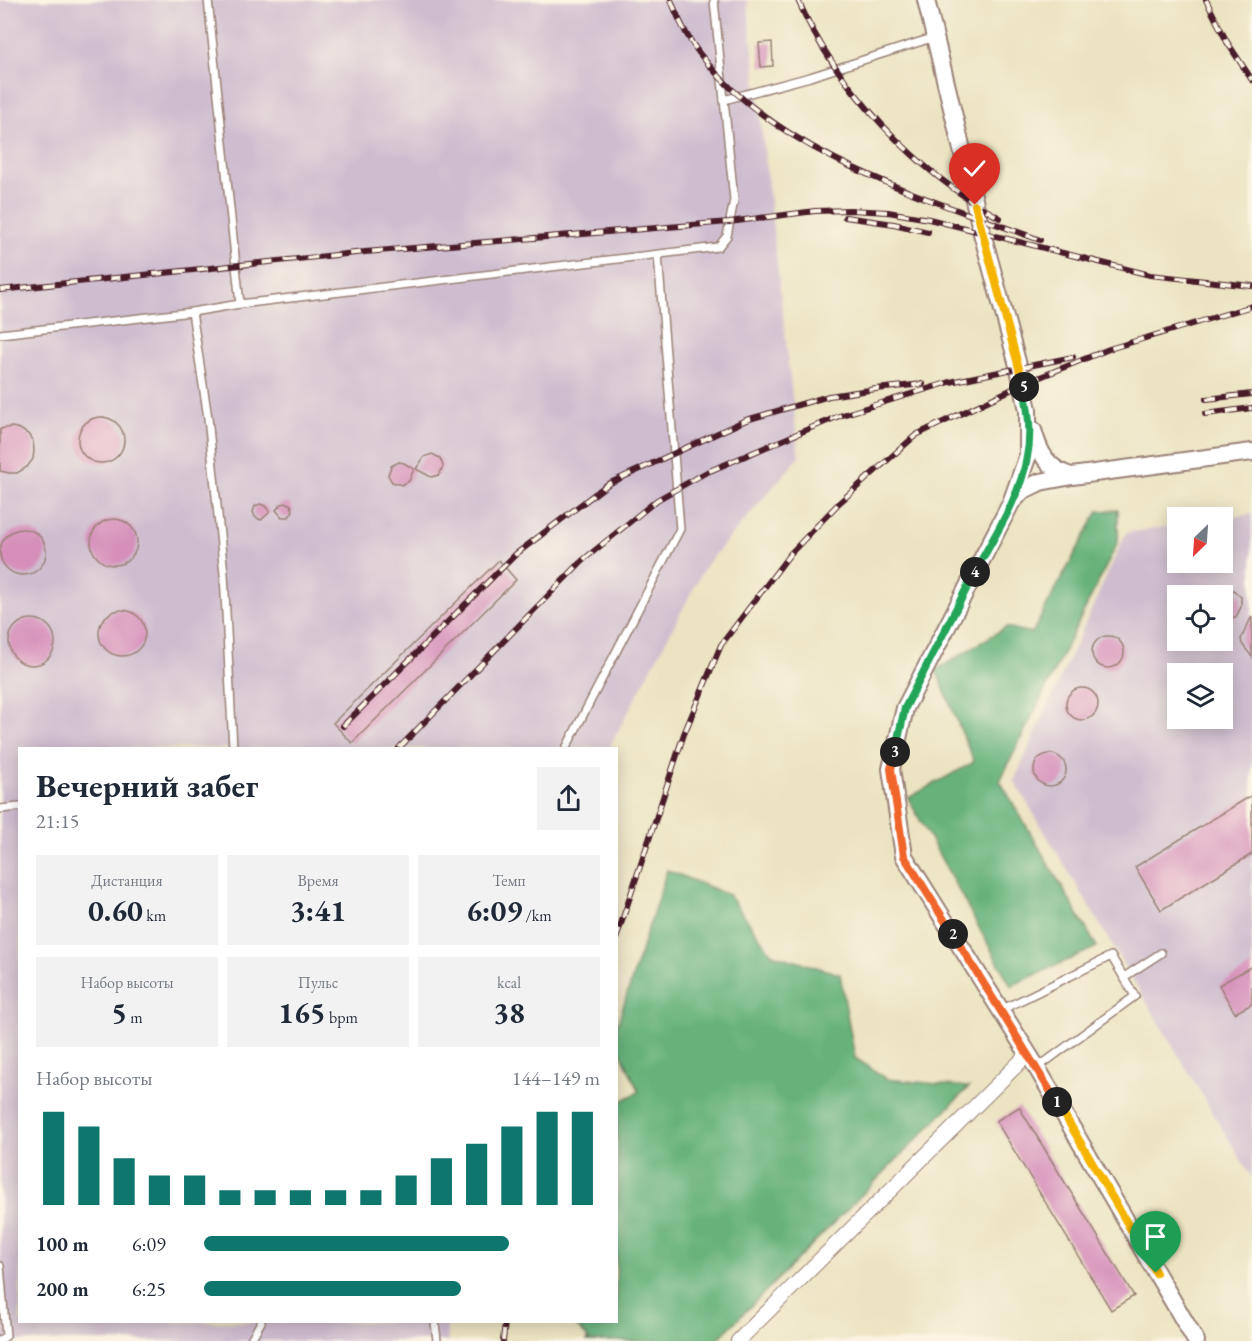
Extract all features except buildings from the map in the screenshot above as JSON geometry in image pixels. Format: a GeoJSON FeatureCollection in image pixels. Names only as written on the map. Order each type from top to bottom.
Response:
{"type":"FeatureCollection","features":[{"type":"Feature","properties":{"kind":"street"},"geometry":{"type":"LineString","coordinates":[[926,0],[982,233],[1019,369],[1036,442],[1043,458],[1052,467],[1072,476]]}},
{"type":"Feature","properties":{"kind":"street"},"geometry":{"type":"LineString","coordinates":[[1028,410],[1028,455],[1011,503],[905,708],[891,769],[904,856],[1032,1061],[1196,1341]]}},
{"type":"Feature","properties":{"kind":"street"},"geometry":{"type":"LineString","coordinates":[[1011,503],[1031,486],[1040,482],[1252,452]]}},
{"type":"Feature","properties":{"kind":"street"},"geometry":{"type":"LineString","coordinates":[[738,1341],[1032,1061]]}},
{"type":"Feature","properties":{"kind":"lane"},"geometry":{"type":"LineString","coordinates":[[208,0],[240,304]]}},
{"type":"Feature","properties":{"kind":"lane"},"geometry":{"type":"LineString","coordinates":[[0,334],[718,247],[727,236],[734,200],[714,0]]}},
{"type":"Feature","properties":{"kind":"lane"},"geometry":{"type":"LineString","coordinates":[[724,100],[810,77],[935,37]]}},
{"type":"Feature","properties":{"kind":"lane"},"geometry":{"type":"LineString","coordinates":[[567,747],[680,529],[658,255]]}},
{"type":"Feature","properties":{"kind":"lane"},"geometry":{"type":"LineString","coordinates":[[192,312],[206,406],[224,574],[233,747]]}},
{"type":"Feature","properties":{"kind":"lane"},"geometry":{"type":"LineString","coordinates":[[0,808],[18,807]]}},
{"type":"Feature","properties":{"kind":"lane"},"geometry":{"type":"LineString","coordinates":[[1124,977],[1161,953]]}},
{"type":"Feature","properties":{"kind":"lane"},"geometry":{"type":"LineString","coordinates":[[1000,1010],[1111,956],[1135,996],[1032,1061]]}},
{"type":"Feature","properties":{"kind":"lane"},"geometry":{"type":"LineString","coordinates":[[0,1266],[6,1336],[0,1340]]}},
{"type":"Feature","properties":{"kind":"lane"},"geometry":{"type":"LineString","coordinates":[[250,1341],[260,1323]]}},
{"type":"Feature","properties":{"kind":"lane"},"geometry":{"type":"LineString","coordinates":[[435,1323],[436,1341]]}},
{"type":"Feature","properties":{"kind":"shaded area"},"geometry":{"type":"Polygon","coordinates":[[[0,0],[747,0],[799,457],[706,565],[610,747],[18,747],[18,1323],[446,1323],[448,1341],[0,1341],[0,0]]]}},
{"type":"Feature","properties":{"kind":"shaded area"},"geometry":{"type":"Polygon","coordinates":[[[1252,514],[1252,1178],[1014,781],[1126,533],[1167,527],[1167,573],[1233,573],[1233,517],[1252,514]]]}},
{"type":"Feature","properties":{"kind":"green space"},"geometry":{"type":"Polygon","coordinates":[[[1118,510],[1118,542],[1000,781],[1097,947],[1011,986],[908,798],[974,762],[936,670],[1006,627],[1032,633],[1098,511],[1118,510]]]}},
{"type":"Feature","properties":{"kind":"green space"},"geometry":{"type":"Polygon","coordinates":[[[667,870],[729,895],[772,954],[840,974],[855,1058],[887,1079],[969,1087],[716,1341],[587,1341],[589,1339],[574,1323],[618,1323],[618,1102],[639,1092],[618,1046],[618,1022],[667,870]]]}},
{"type":"Feature","properties":{"kind":"railway"},"geometry":{"type":"LineString","coordinates":[[671,0],[685,31],[704,59],[736,93],[774,123],[815,148],[859,170],[951,208],[1040,240]]}},
{"type":"Feature","properties":{"kind":"railway"},"geometry":{"type":"LineString","coordinates":[[798,0],[834,64],[882,125],[939,177],[969,200],[1000,218]]}},
{"type":"Feature","properties":{"kind":"railway"},"geometry":{"type":"LineString","coordinates":[[1206,0],[1227,42],[1252,80]]}},
{"type":"Feature","properties":{"kind":"railway"},"geometry":{"type":"LineString","coordinates":[[0,290],[365,252],[729,222],[815,211],[850,210],[888,212],[929,219],[1150,275],[1252,286]]}},
{"type":"Feature","properties":{"kind":"railway"},"geometry":{"type":"LineString","coordinates":[[845,217],[894,224],[928,232]]}},
{"type":"Feature","properties":{"kind":"railway"},"geometry":{"type":"LineString","coordinates":[[618,933],[684,734],[721,645],[790,554],[839,503],[916,435],[1023,384],[1109,349],[1252,306]]}},
{"type":"Feature","properties":{"kind":"railway"},"geometry":{"type":"LineString","coordinates":[[400,747],[583,560],[657,500],[705,473],[839,416],[950,382],[1073,357]]}},
{"type":"Feature","properties":{"kind":"railway"},"geometry":{"type":"LineString","coordinates":[[343,726],[516,554],[608,484],[746,420],[829,396],[923,384]]}},
{"type":"Feature","properties":{"kind":"railway"},"geometry":{"type":"LineString","coordinates":[[1206,399],[1252,394]]}},
{"type":"Feature","properties":{"kind":"railway"},"geometry":{"type":"LineString","coordinates":[[1205,414],[1252,408]]}},
{"type":"Feature","properties":{"kind":"railway"},"geometry":{"type":"LineString","coordinates":[[503,1341],[505,1323]]}},
{"type":"Feature","properties":{"kind":"route"},"geometry":{"type":"LineString","coordinates":[[975,205],[1023,384],[1028,410],[1028,455],[1011,503],[905,708],[891,769],[904,856],[1036,1068],[1156,1273]]}}]}
